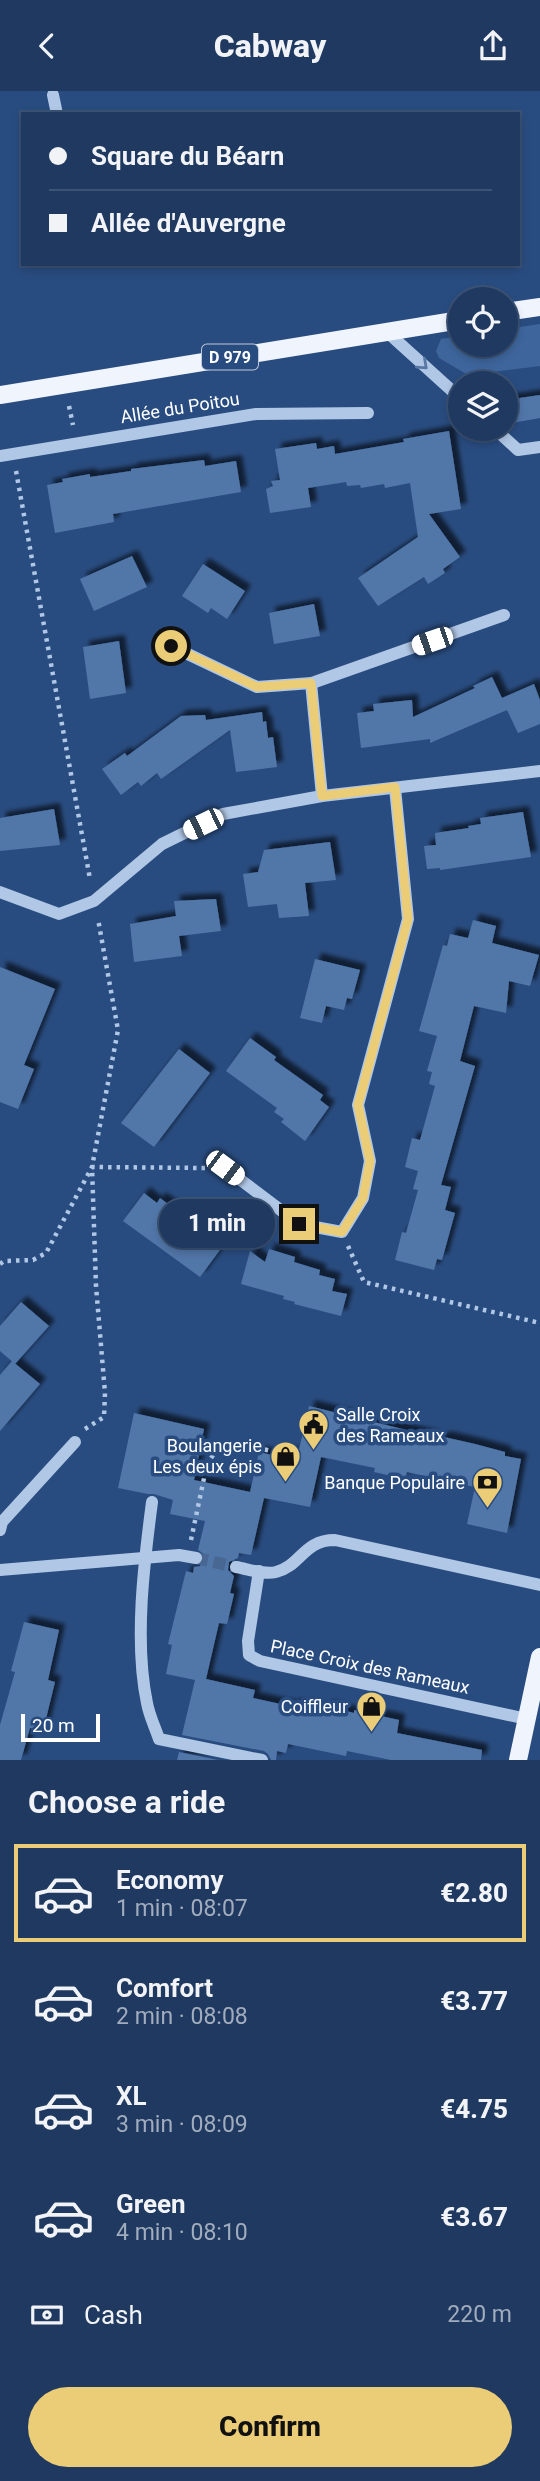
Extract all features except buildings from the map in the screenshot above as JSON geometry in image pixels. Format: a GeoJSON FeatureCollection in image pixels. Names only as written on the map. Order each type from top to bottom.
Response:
{"type":"FeatureCollection","features":[{"type":"Feature","properties":{"kind":"main road"},"geometry":{"type":"LineString","coordinates":[[518,310],[540,307]]}},
{"type":"Feature","properties":{"kind":"main road","name":"D 979"},"geometry":{"type":"LineString","coordinates":[[0,395],[448,322]]}},
{"type":"Feature","properties":{"kind":"main road"},"geometry":{"type":"LineString","coordinates":[[518,1760],[532,1711],[540,1657]]}},
{"type":"Feature","properties":{"kind":"street"},"geometry":{"type":"LineString","coordinates":[[53,95],[57,112]]}},
{"type":"Feature","properties":{"kind":"street"},"geometry":{"type":"LineString","coordinates":[[386,331],[448,387]]}},
{"type":"Feature","properties":{"kind":"street","name":"Allée du Poitou"},"geometry":{"type":"LineString","coordinates":[[6,454],[256,414],[368,413]]}},
{"type":"Feature","properties":{"kind":"street"},"geometry":{"type":"LineString","coordinates":[[509,441],[519,450],[540,447]]}},
{"type":"Feature","properties":{"kind":"street"},"geometry":{"type":"LineString","coordinates":[[171,646],[257,687],[311,683],[504,615]]}},
{"type":"Feature","properties":{"kind":"street"},"geometry":{"type":"LineString","coordinates":[[311,683],[322,796]]}},
{"type":"Feature","properties":{"kind":"street"},"geometry":{"type":"LineString","coordinates":[[0,892],[59,914],[94,901],[162,844],[223,814],[322,796],[540,771]]}},
{"type":"Feature","properties":{"kind":"street"},"geometry":{"type":"LineString","coordinates":[[225,1168],[299,1224],[342,1232],[363,1198],[370,1161],[358,1105],[408,919],[395,787]]}},
{"type":"Feature","properties":{"kind":"street"},"geometry":{"type":"LineString","coordinates":[[0,1530],[2,1522],[75,1442]]}},
{"type":"Feature","properties":{"kind":"street"},"geometry":{"type":"LineString","coordinates":[[152,1501],[144,1559],[141,1649],[147,1703],[159,1739],[262,1760]]}},
{"type":"Feature","properties":{"kind":"street"},"geometry":{"type":"LineString","coordinates":[[236,1567],[276,1572],[313,1545],[323,1540],[335,1540],[540,1585]]}},
{"type":"Feature","properties":{"kind":"street"},"geometry":{"type":"LineString","coordinates":[[0,1570],[179,1555],[192,1557]]}},
{"type":"Feature","properties":{"kind":"street","name":"Place Croix des Rameaux"},"geometry":{"type":"LineString","coordinates":[[259,1571],[248,1641],[249,1655],[260,1661],[532,1711]]}},
{"type":"Feature","properties":{"kind":"path"},"geometry":{"type":"LineString","coordinates":[[66,384],[76,443]]}},
{"type":"Feature","properties":{"kind":"path"},"geometry":{"type":"LineString","coordinates":[[6,454],[118,1030],[92,1167],[104,1417],[87,1426],[75,1442]]}},
{"type":"Feature","properties":{"kind":"path"},"geometry":{"type":"LineString","coordinates":[[92,1167],[225,1168]]}},
{"type":"Feature","properties":{"kind":"path"},"geometry":{"type":"LineString","coordinates":[[0,1264],[4,1261],[33,1260],[46,1252],[92,1167]]}},
{"type":"Feature","properties":{"kind":"path"},"geometry":{"type":"LineString","coordinates":[[342,1232],[364,1282],[540,1323]]}},
{"type":"Feature","properties":{"kind":"path"},"geometry":{"type":"LineString","coordinates":[[192,1557],[207,1464],[216,1449],[230,1444],[244,1444],[276,1452]]}},
{"type":"Feature","properties":{"kind":"shaded area"},"geometry":{"type":"Polygon","coordinates":[[[540,324],[540,366],[500,371],[461,371],[439,358],[436,351],[441,339],[448,338],[448,357],[518,357],[518,327],[540,324]]]}},
{"type":"Feature","properties":{"kind":"tunnel"},"geometry":{"type":"LineString","coordinates":[[196,1558],[236,1567]]}},
{"type":"Feature","properties":{"kind":"place","name":"Salle Croix des Rameaux"},"geometry":{"type":"Point","coordinates":[313,1452]}},
{"type":"Feature","properties":{"kind":"place","name":"Boulangerie Les deux épis"},"geometry":{"type":"Point","coordinates":[285,1483]}},
{"type":"Feature","properties":{"kind":"place","name":"Banque Populaire"},"geometry":{"type":"Point","coordinates":[488,1510]}},
{"type":"Feature","properties":{"kind":"place","name":"Coiffleur"},"geometry":{"type":"Point","coordinates":[371,1734]}},
{"type":"Feature","properties":{"kind":"route"},"geometry":{"type":"LineString","coordinates":[[171,646],[257,687],[311,683],[322,796],[395,787],[408,919],[358,1105],[370,1161],[363,1198],[342,1232],[299,1224]]}}]}
